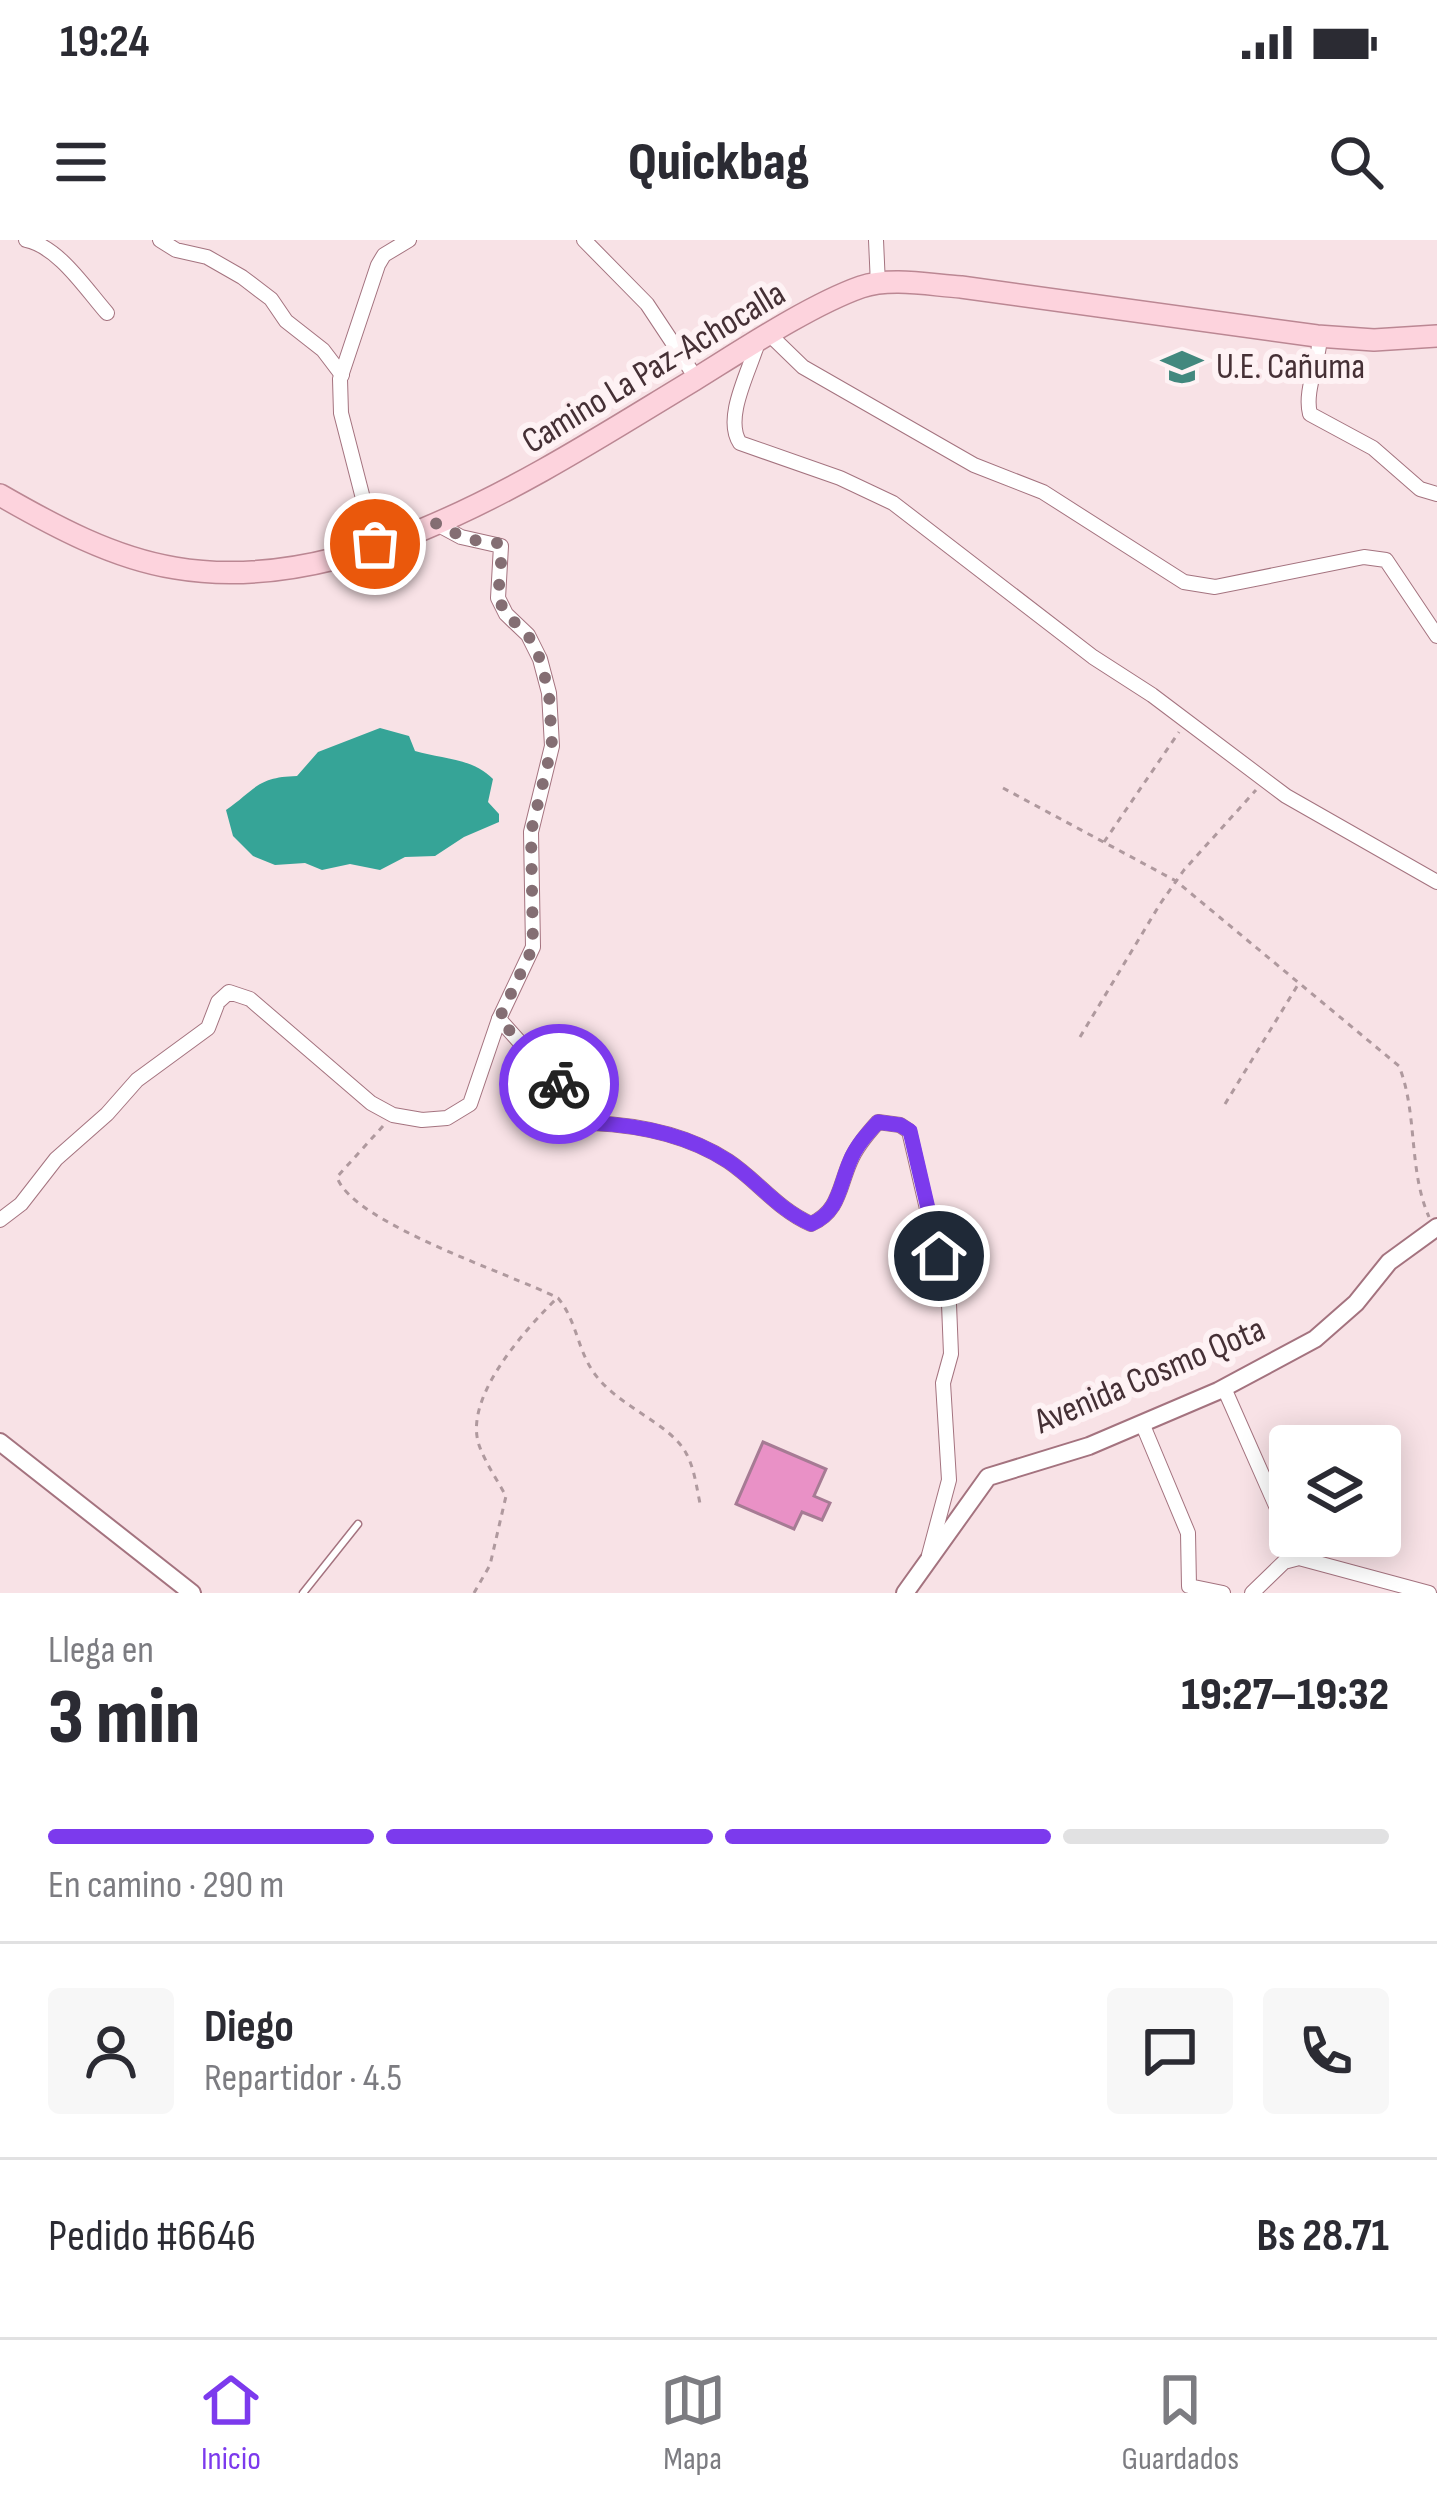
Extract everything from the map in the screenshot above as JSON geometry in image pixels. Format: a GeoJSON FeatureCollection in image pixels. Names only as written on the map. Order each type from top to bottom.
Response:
{"type":"FeatureCollection","features":[{"type":"Feature","properties":{"kind":"main road","name":"Camino La Paz-Achocalla"},"geometry":{"type":"LineString","coordinates":[[0,494],[44,521],[119,554],[174,568],[226,574],[278,572],[435,523],[521,484],[764,338],[863,286],[961,287],[1320,337],[1437,336]]}},
{"type":"Feature","properties":{"kind":"street"},"geometry":{"type":"LineString","coordinates":[[26,240],[40,243],[55,256],[107,313]]}},
{"type":"Feature","properties":{"kind":"street"},"geometry":{"type":"LineString","coordinates":[[160,240],[176,250],[207,256],[242,277],[271,299],[286,321],[323,350],[342,375]]}},
{"type":"Feature","properties":{"kind":"street"},"geometry":{"type":"LineString","coordinates":[[375,544],[341,413],[342,375],[377,265],[384,255],[410,240]]}},
{"type":"Feature","properties":{"kind":"street"},"geometry":{"type":"LineString","coordinates":[[584,240],[647,304],[696,378]]}},
{"type":"Feature","properties":{"kind":"street"},"geometry":{"type":"LineString","coordinates":[[876,240],[878,285]]}},
{"type":"Feature","properties":{"kind":"street"},"geometry":{"type":"LineString","coordinates":[[1320,337],[1318,364],[1308,394],[1310,414],[1373,448],[1420,489],[1437,494]]}},
{"type":"Feature","properties":{"kind":"street"},"geometry":{"type":"LineString","coordinates":[[1437,636],[1386,560],[1364,557],[1215,587],[1184,582],[1043,492],[974,465],[803,368],[764,338],[734,417],[734,434],[740,443],[840,478],[893,503],[1264,781],[1437,882]]}},
{"type":"Feature","properties":{"kind":"street"},"geometry":{"type":"LineString","coordinates":[[0,1220],[21,1204],[56,1159],[107,1114],[136,1080],[208,1028],[218,1002],[230,992],[250,999],[355,1090],[393,1115],[422,1120],[461,1113],[476,1089],[499,1019],[534,940],[531,832],[550,764],[549,693],[528,635],[506,614],[498,598],[501,546],[461,537],[435,523]]}},
{"type":"Feature","properties":{"kind":"street"},"geometry":{"type":"LineString","coordinates":[[499,1019],[592,1123],[634,1126],[694,1144],[727,1161],[780,1208],[811,1224],[834,1208],[851,1158],[878,1122],[910,1131],[949,1304],[951,1354],[943,1383],[949,1480],[927,1566]]}},
{"type":"Feature","properties":{"kind":"street","name":"Avenida Cosmo Qota"},"geometry":{"type":"LineString","coordinates":[[905,1593],[988,1477],[1089,1446],[1224,1388],[1315,1339],[1356,1303],[1389,1262],[1436,1228]]}},
{"type":"Feature","properties":{"kind":"street"},"geometry":{"type":"LineString","coordinates":[[1224,1388],[1299,1558]]}},
{"type":"Feature","properties":{"kind":"street"},"geometry":{"type":"LineString","coordinates":[[1142,1423],[1189,1534],[1185,1589],[1223,1593]]}},
{"type":"Feature","properties":{"kind":"street"},"geometry":{"type":"LineString","coordinates":[[0,1442],[192,1593]]}},
{"type":"Feature","properties":{"kind":"street"},"geometry":{"type":"LineString","coordinates":[[1252,1593],[1284,1562],[1299,1558],[1429,1593]]}},
{"type":"Feature","properties":{"kind":"lane"},"geometry":{"type":"LineString","coordinates":[[303,1593],[358,1524]]}},
{"type":"Feature","properties":{"kind":"path"},"geometry":{"type":"LineString","coordinates":[[1104,842],[1187,720]]}},
{"type":"Feature","properties":{"kind":"path"},"geometry":{"type":"LineString","coordinates":[[1080,1037],[1176,881],[1264,781]]}},
{"type":"Feature","properties":{"kind":"path"},"geometry":{"type":"LineString","coordinates":[[1003,788],[1176,881],[1399,1066],[1408,1087],[1424,1205],[1436,1228]]}},
{"type":"Feature","properties":{"kind":"path"},"geometry":{"type":"LineString","coordinates":[[1225,1104],[1300,982]]}},
{"type":"Feature","properties":{"kind":"path"},"geometry":{"type":"LineString","coordinates":[[393,1115],[338,1177],[341,1187],[386,1223],[558,1298],[573,1315],[578,1345],[592,1371],[615,1399],[686,1450],[701,1508]]}},
{"type":"Feature","properties":{"kind":"path"},"geometry":{"type":"LineString","coordinates":[[474,1593],[490,1565],[506,1496],[478,1442],[478,1416],[502,1359],[558,1298]]}},
{"type":"Feature","properties":{"kind":"shaded area"},"geometry":{"type":"Polygon","coordinates":[[[380,728],[409,736],[415,751],[485,772],[493,779],[488,802],[499,814],[499,822],[435,856],[405,857],[380,870],[350,864],[322,870],[305,863],[275,865],[253,856],[233,836],[226,810],[251,790],[273,779],[297,776],[318,752],[380,728]]]}},
{"type":"Feature","properties":{"kind":"building"},"geometry":{"type":"Polygon","coordinates":[[[763,1442],[826,1469],[814,1496],[830,1503],[822,1520],[802,1512],[794,1529],[736,1504],[763,1442]]]}},
{"type":"Feature","properties":{"kind":"way so far"},"geometry":{"type":"LineString","coordinates":[[375,544],[435,523],[467,539],[497,543],[502,551],[500,603],[528,635],[540,659],[549,693],[552,746],[531,832],[534,940],[499,1019],[559,1084]]}},
{"type":"Feature","properties":{"kind":"place","name":"U.E. Cañuma"},"geometry":{"type":"Point","coordinates":[1182,367]}},
{"type":"Feature","properties":{"kind":"route"},"geometry":{"type":"LineString","coordinates":[[559,1084],[592,1123],[634,1126],[694,1144],[727,1161],[780,1208],[811,1224],[834,1208],[851,1158],[865,1136],[878,1122],[900,1125],[910,1131],[939,1256]]}}]}
